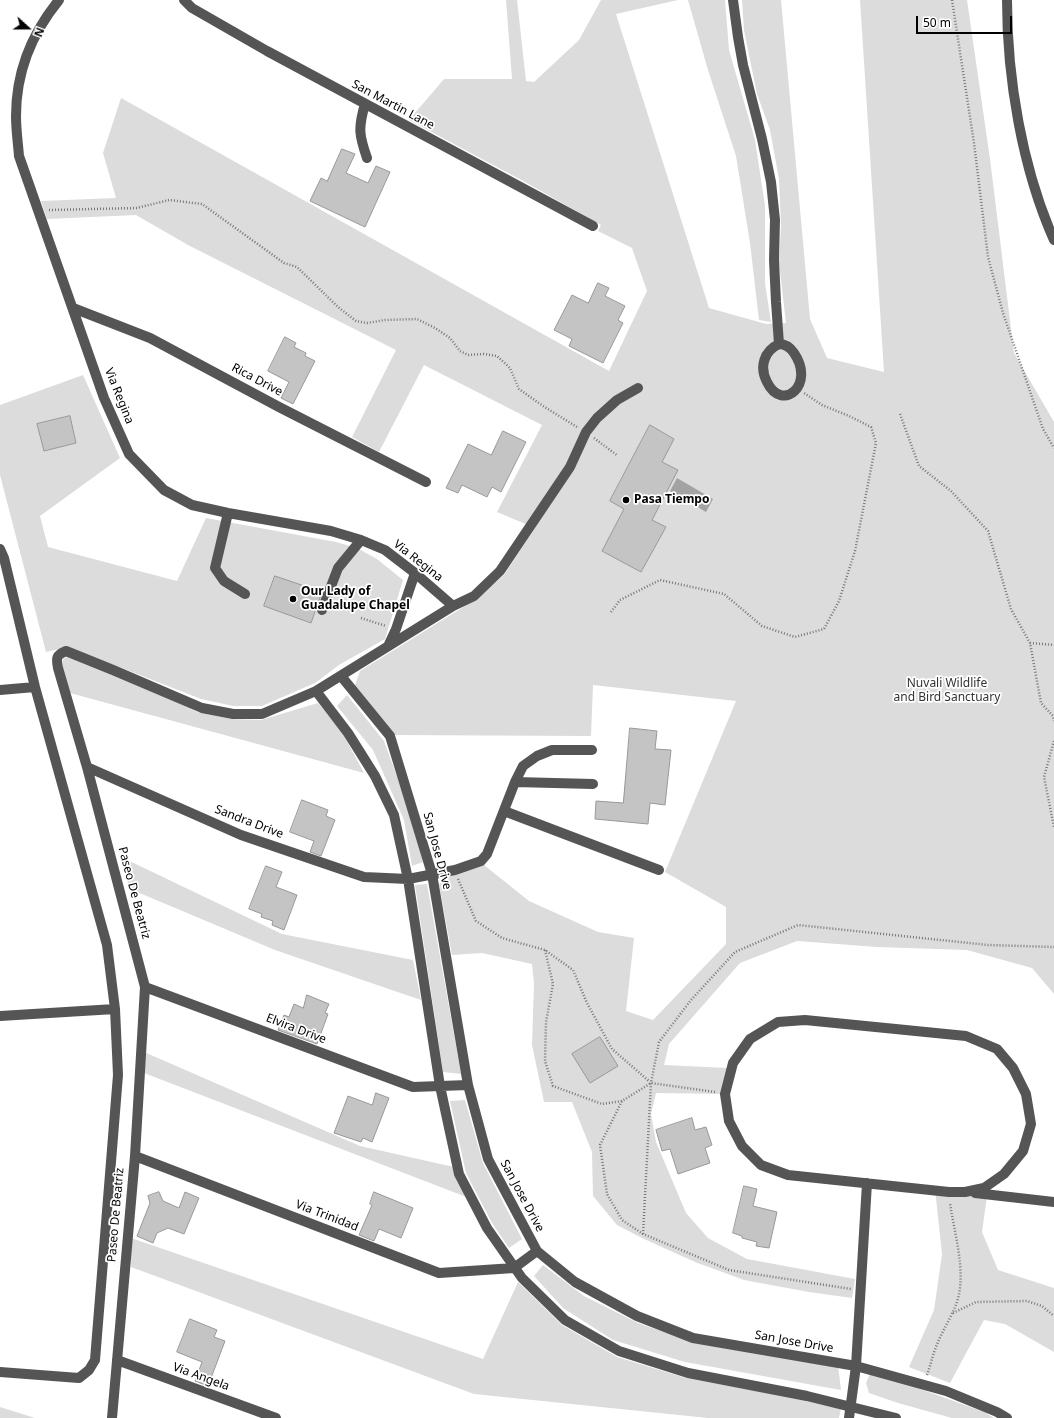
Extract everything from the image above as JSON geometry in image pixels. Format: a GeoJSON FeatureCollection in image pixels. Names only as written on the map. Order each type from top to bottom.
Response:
{"type":"FeatureCollection","features":[{"type":"Feature","properties":{"kind":"street","name":"Via Regina"},"geometry":{"type":"LineString","coordinates":[[59,0],[37,32],[22,68],[17,97],[16,117],[19,156],[104,398],[129,454],[164,490],[192,505],[228,513],[331,531],[361,540],[385,550],[415,573],[453,606]]}},
{"type":"Feature","properties":{"kind":"street","name":"San Martin Lane"},"geometry":{"type":"LineString","coordinates":[[184,0],[192,8],[267,51],[593,226]]}},
{"type":"Feature","properties":{"kind":"street"},"geometry":{"type":"LineString","coordinates":[[733,0],[743,65],[762,139],[771,182],[775,220],[774,260],[779,344]]}},
{"type":"Feature","properties":{"kind":"street"},"geometry":{"type":"LineString","coordinates":[[1007,0],[1007,34],[1014,97],[1037,195],[1054,240]]}},
{"type":"Feature","properties":{"kind":"street"},"geometry":{"type":"LineString","coordinates":[[364,104],[360,122],[360,135],[367,158]]}},
{"type":"Feature","properties":{"kind":"street","name":"Rica Drive"},"geometry":{"type":"LineString","coordinates":[[73,308],[150,338],[279,407],[426,482]]}},
{"type":"Feature","properties":{"kind":"street"},"geometry":{"type":"LineString","coordinates":[[779,344],[784,344],[791,348],[800,361],[802,369],[798,388],[789,395],[783,395],[771,389],[764,375],[764,359],[766,353],[772,347],[779,344]]}},
{"type":"Feature","properties":{"kind":"street"},"geometry":{"type":"LineString","coordinates":[[638,388],[617,400],[597,418],[586,432],[570,467],[500,570],[474,596],[453,606],[389,644],[316,691],[348,733],[375,776],[394,816],[408,879],[440,1086],[459,1174],[486,1228],[514,1268],[564,1320],[619,1351],[688,1373],[806,1396],[896,1418]]}},
{"type":"Feature","properties":{"kind":"street"},"geometry":{"type":"LineString","coordinates":[[228,513],[215,568],[224,582],[245,594]]}},
{"type":"Feature","properties":{"kind":"street"},"geometry":{"type":"LineString","coordinates":[[322,610],[338,568],[361,540]]}},
{"type":"Feature","properties":{"kind":"street"},"geometry":{"type":"LineString","coordinates":[[0,549],[4,558],[35,687],[107,945],[115,1009],[118,1075],[95,1360],[89,1370],[79,1378],[0,1372]]}},
{"type":"Feature","properties":{"kind":"street"},"geometry":{"type":"LineString","coordinates":[[389,644],[396,629],[415,573]]}},
{"type":"Feature","properties":{"kind":"street","name":"Paseo De Beatriz"},"geometry":{"type":"LineString","coordinates":[[112,1418],[134,1156],[145,987],[87,767],[56,659],[58,655],[66,651],[202,708],[225,712],[262,714],[316,691]]}},
{"type":"Feature","properties":{"kind":"street","name":"San Jose Drive"},"geometry":{"type":"LineString","coordinates":[[341,676],[390,736],[432,874],[468,1085],[488,1159],[537,1251],[575,1282],[637,1316],[693,1338],[856,1366],[946,1390],[997,1412],[1007,1418]]}},
{"type":"Feature","properties":{"kind":"street"},"geometry":{"type":"LineString","coordinates":[[0,690],[35,687]]}},
{"type":"Feature","properties":{"kind":"street","name":"Sandra Drive"},"geometry":{"type":"LineString","coordinates":[[87,767],[241,835],[364,877],[408,879],[455,870],[481,861],[487,854],[515,782],[523,766],[537,756],[552,750],[592,750]]}},
{"type":"Feature","properties":{"kind":"street"},"geometry":{"type":"LineString","coordinates":[[515,782],[593,784]]}},
{"type":"Feature","properties":{"kind":"street"},"geometry":{"type":"LineString","coordinates":[[504,810],[659,870]]}},
{"type":"Feature","properties":{"kind":"street","name":"Elvira Drive"},"geometry":{"type":"LineString","coordinates":[[145,987],[413,1087],[468,1085]]}},
{"type":"Feature","properties":{"kind":"street"},"geometry":{"type":"LineString","coordinates":[[0,1016],[115,1009]]}},
{"type":"Feature","properties":{"kind":"street"},"geometry":{"type":"LineString","coordinates":[[965,1192],[984,1188],[1004,1174],[1023,1151],[1030,1124],[1026,1094],[1014,1068],[997,1049],[966,1036],[805,1020],[778,1022],[750,1039],[733,1063],[726,1094],[729,1121],[742,1146],[762,1165],[788,1175],[1054,1202]]}},
{"type":"Feature","properties":{"kind":"street","name":"Via Trinidad"},"geometry":{"type":"LineString","coordinates":[[134,1156],[439,1273],[514,1268]]}},
{"type":"Feature","properties":{"kind":"street"},"geometry":{"type":"LineString","coordinates":[[849,1418],[856,1366],[867,1183]]}},
{"type":"Feature","properties":{"kind":"street"},"geometry":{"type":"LineString","coordinates":[[514,1268],[537,1251]]}},
{"type":"Feature","properties":{"kind":"street","name":"Via Angela"},"geometry":{"type":"LineString","coordinates":[[118,1360],[276,1418]]}},
{"type":"Feature","properties":{"kind":"path"},"geometry":{"type":"LineString","coordinates":[[952,0],[974,143],[988,257],[1003,313],[1043,429],[1054,448]]}},
{"type":"Feature","properties":{"kind":"path"},"geometry":{"type":"LineString","coordinates":[[38,210],[138,208],[169,200],[202,204],[284,263],[297,267],[338,307],[356,321],[367,323],[385,320],[417,319],[450,338],[460,351],[468,355],[484,354],[497,356],[510,368],[519,389],[543,406],[586,432],[618,456]]}},
{"type":"Feature","properties":{"kind":"path"},"geometry":{"type":"LineString","coordinates":[[612,612],[620,600],[660,580],[724,594],[762,626],[795,637],[824,628],[839,601],[855,551],[876,443],[872,427],[822,405],[798,388]]}},
{"type":"Feature","properties":{"kind":"path"},"geometry":{"type":"LineString","coordinates":[[900,414],[919,466],[951,491],[988,531],[1011,608],[1030,643],[1041,703],[1053,716],[1054,721]]}},
{"type":"Feature","properties":{"kind":"path"},"geometry":{"type":"LineString","coordinates":[[361,618],[396,629]]}},
{"type":"Feature","properties":{"kind":"path"},"geometry":{"type":"LineString","coordinates":[[1030,643],[1054,645]]}},
{"type":"Feature","properties":{"kind":"path"},"geometry":{"type":"LineString","coordinates":[[1054,741],[1044,778],[1054,826]]}},
{"type":"Feature","properties":{"kind":"path"},"geometry":{"type":"LineString","coordinates":[[1050,807],[1054,809]]}},
{"type":"Feature","properties":{"kind":"path"},"geometry":{"type":"LineString","coordinates":[[455,870],[476,921],[502,938],[545,950],[573,970],[587,1003],[612,1049],[650,1083],[726,1094]]}},
{"type":"Feature","properties":{"kind":"path"},"geometry":{"type":"LineString","coordinates":[[545,950],[553,984],[546,1022],[545,1061],[553,1086],[602,1104],[622,1101],[650,1083]]}},
{"type":"Feature","properties":{"kind":"path"},"geometry":{"type":"LineString","coordinates":[[622,1101],[600,1145],[607,1194],[622,1220],[643,1234],[729,1270],[860,1291]]}},
{"type":"Feature","properties":{"kind":"path"},"geometry":{"type":"LineString","coordinates":[[925,1384],[938,1342],[953,1313],[960,1290],[959,1257],[953,1227],[949,1192]]}},
{"type":"Feature","properties":{"kind":"path"},"geometry":{"type":"LineString","coordinates":[[953,1313],[976,1302],[1026,1301],[1042,1306],[1054,1316]]}},
{"type":"Feature","properties":{"kind":"green space","name":"Nuvali Wildlife and Bird Sanctuary"},"geometry":{"type":"Polygon","coordinates":[[[506,0],[517,0],[526,81],[534,82],[579,40],[601,0],[678,0],[616,14],[709,308],[766,324],[786,323],[779,263],[781,226],[779,179],[770,130],[757,94],[744,30],[742,0],[781,0],[810,319],[827,358],[884,372],[860,0],[967,0],[990,159],[1014,353],[1054,422],[1054,994],[1032,968],[967,950],[877,947],[797,941],[740,963],[669,1044],[664,1065],[727,1068],[723,1094],[656,1093],[651,1114],[656,1142],[686,1213],[708,1238],[747,1259],[855,1279],[852,1298],[744,1280],[695,1262],[617,1225],[593,1196],[592,1152],[572,1102],[544,1102],[532,1045],[534,984],[532,964],[482,953],[452,955],[439,884],[450,874],[479,861],[529,901],[598,932],[634,938],[626,1011],[653,1020],[726,944],[726,907],[665,872],[736,701],[593,685],[591,736],[392,735],[354,688],[360,671],[478,598],[504,575],[535,528],[497,512],[542,425],[424,365],[379,452],[352,437],[396,350],[188,245],[136,215],[47,219],[41,201],[116,198],[103,153],[121,98],[609,371],[647,291],[632,248],[598,231],[601,225],[525,182],[409,120],[444,79],[512,79],[506,0]]]}},
{"type":"Feature","properties":{"kind":"green space"},"geometry":{"type":"Polygon","coordinates":[[[688,0],[725,0],[729,50],[755,140],[765,206],[765,283],[771,322],[759,320],[750,243],[736,156],[708,70],[688,0]]]}},
{"type":"Feature","properties":{"kind":"green space"},"geometry":{"type":"Polygon","coordinates":[[[83,375],[120,458],[40,516],[48,547],[177,581],[206,518],[336,542],[357,548],[377,559],[403,580],[385,639],[339,665],[315,683],[262,706],[233,706],[201,699],[114,665],[65,648],[46,652],[0,475],[0,405],[83,375]]]}},
{"type":"Feature","properties":{"kind":"green space"},"geometry":{"type":"Polygon","coordinates":[[[69,656],[113,670],[197,712],[231,719],[261,720],[318,703],[342,732],[364,773],[70,693],[62,667],[63,659],[69,656]]]}},
{"type":"Feature","properties":{"kind":"green space"},"geometry":{"type":"Polygon","coordinates":[[[347,695],[384,741],[412,818],[423,862],[412,866],[404,820],[373,750],[337,706],[347,695]]]}},
{"type":"Feature","properties":{"kind":"green space"},"geometry":{"type":"Polygon","coordinates":[[[119,856],[282,934],[413,960],[421,1000],[275,950],[130,889],[119,856]]]}},
{"type":"Feature","properties":{"kind":"green space"},"geometry":{"type":"Polygon","coordinates":[[[427,884],[461,1074],[443,1072],[415,885],[427,884]]]}},
{"type":"Feature","properties":{"kind":"green space"},"geometry":{"type":"Polygon","coordinates":[[[144,1052],[360,1146],[454,1167],[469,1198],[144,1073],[144,1052]]]}},
{"type":"Feature","properties":{"kind":"green space"},"geometry":{"type":"Polygon","coordinates":[[[465,1100],[483,1163],[522,1239],[509,1248],[492,1223],[466,1173],[450,1101],[465,1100]]]}},
{"type":"Feature","properties":{"kind":"green space"},"geometry":{"type":"Polygon","coordinates":[[[935,1189],[987,1196],[982,1232],[998,1270],[1054,1288],[1054,1352],[1005,1324],[984,1320],[950,1383],[909,1367],[934,1310],[942,1254],[935,1189]]]}},
{"type":"Feature","properties":{"kind":"green space"},"geometry":{"type":"Polygon","coordinates":[[[131,1238],[483,1359],[518,1282],[562,1325],[617,1357],[686,1378],[841,1408],[839,1418],[708,1418],[474,1394],[131,1267],[131,1238]]]}},
{"type":"Feature","properties":{"kind":"green space"},"geometry":{"type":"Polygon","coordinates":[[[543,1265],[584,1296],[638,1323],[695,1343],[838,1365],[841,1390],[685,1362],[613,1340],[563,1308],[534,1276],[543,1265]]]}},
{"type":"Feature","properties":{"kind":"green space"},"geometry":{"type":"Polygon","coordinates":[[[871,1371],[984,1412],[994,1418],[952,1418],[898,1403],[869,1393],[866,1383],[871,1371]]]}},
{"type":"Feature","properties":{"kind":"green space"},"geometry":{"type":"Polygon","coordinates":[[[0,1407],[35,1418],[0,1418],[0,1407]]]}},
{"type":"Feature","properties":{"kind":"shaded area"},"geometry":{"type":"Polygon","coordinates":[[[677,478],[713,499],[706,512],[670,491],[677,478]]]}},
{"type":"Feature","properties":{"kind":"building"},"geometry":{"type":"Polygon","coordinates":[[[342,149],[355,154],[346,173],[368,183],[376,166],[390,172],[365,227],[310,201],[321,178],[327,181],[342,149]]]}},
{"type":"Feature","properties":{"kind":"building"},"geometry":{"type":"Polygon","coordinates":[[[598,283],[609,288],[605,296],[625,306],[618,320],[623,323],[603,363],[569,346],[572,339],[554,330],[572,295],[588,303],[598,283]]]}},
{"type":"Feature","properties":{"kind":"building"},"geometry":{"type":"Polygon","coordinates":[[[285,337],[296,343],[294,347],[306,353],[305,356],[315,361],[293,404],[281,398],[289,382],[268,371],[285,337]]]}},
{"type":"Feature","properties":{"kind":"building"},"geometry":{"type":"Polygon","coordinates":[[[70,416],[76,443],[44,451],[37,424],[70,416]]]}},
{"type":"Feature","properties":{"kind":"building","name":"Pasa Tiempo"},"geometry":{"type":"Polygon","coordinates":[[[650,425],[674,439],[662,462],[678,470],[652,520],[666,527],[641,572],[602,551],[624,509],[610,501],[650,425]]]}},
{"type":"Feature","properties":{"kind":"building"},"geometry":{"type":"Polygon","coordinates":[[[503,431],[526,442],[501,492],[492,487],[487,497],[462,485],[458,493],[446,488],[468,444],[491,455],[503,431]]]}},
{"type":"Feature","properties":{"kind":"building","name":"Our Lady of Guadalupe Chapel"},"geometry":{"type":"Polygon","coordinates":[[[275,576],[322,592],[311,623],[264,606],[275,576]]]}},
{"type":"Feature","properties":{"kind":"building"},"geometry":{"type":"Polygon","coordinates":[[[630,728],[657,731],[655,749],[671,750],[665,805],[650,803],[648,824],[595,819],[596,801],[623,803],[630,728]]]}},
{"type":"Feature","properties":{"kind":"building"},"geometry":{"type":"Polygon","coordinates":[[[302,800],[328,810],[326,816],[335,820],[321,856],[310,852],[314,841],[290,832],[302,800]]]}},
{"type":"Feature","properties":{"kind":"building"},"geometry":{"type":"Polygon","coordinates":[[[266,866],[282,872],[276,887],[297,895],[284,930],[272,925],[273,921],[261,917],[262,914],[249,909],[266,866]]]}},
{"type":"Feature","properties":{"kind":"building"},"geometry":{"type":"Polygon","coordinates":[[[307,995],[329,1004],[325,1013],[328,1014],[317,1044],[278,1030],[284,1015],[289,1017],[294,1004],[303,1008],[307,995]]]}},
{"type":"Feature","properties":{"kind":"building"},"geometry":{"type":"Polygon","coordinates":[[[600,1037],[618,1066],[590,1083],[572,1054],[600,1037]]]}},
{"type":"Feature","properties":{"kind":"building"},"geometry":{"type":"Polygon","coordinates":[[[376,1093],[389,1098],[372,1142],[363,1138],[361,1142],[334,1133],[348,1096],[372,1105],[376,1093]]]}},
{"type":"Feature","properties":{"kind":"building"},"geometry":{"type":"Polygon","coordinates":[[[692,1118],[695,1130],[706,1127],[712,1145],[705,1148],[710,1163],[678,1174],[670,1149],[662,1151],[656,1130],[692,1118]]]}},
{"type":"Feature","properties":{"kind":"building"},"geometry":{"type":"Polygon","coordinates":[[[744,1186],[757,1189],[753,1206],[777,1212],[769,1248],[756,1246],[757,1242],[742,1238],[742,1236],[733,1233],[744,1186]]]}},
{"type":"Feature","properties":{"kind":"building"},"geometry":{"type":"Polygon","coordinates":[[[159,1192],[163,1201],[179,1208],[185,1192],[199,1198],[184,1234],[168,1228],[157,1233],[153,1243],[137,1236],[150,1203],[148,1196],[159,1192]]]}},
{"type":"Feature","properties":{"kind":"building"},"geometry":{"type":"Polygon","coordinates":[[[374,1192],[413,1208],[401,1238],[379,1229],[374,1241],[359,1235],[372,1205],[370,1204],[374,1192]]]}},
{"type":"Feature","properties":{"kind":"building"},"geometry":{"type":"Polygon","coordinates":[[[190,1319],[217,1330],[214,1337],[225,1341],[208,1386],[195,1381],[202,1362],[177,1352],[190,1319]]]}},
{"type":"Feature","properties":{"kind":"place","name":"Pasa Tiempo"},"geometry":{"type":"Point","coordinates":[626,500]}},
{"type":"Feature","properties":{"kind":"place","name":"Our Lady of Guadalupe Chapel"},"geometry":{"type":"Point","coordinates":[293,599]}}]}
